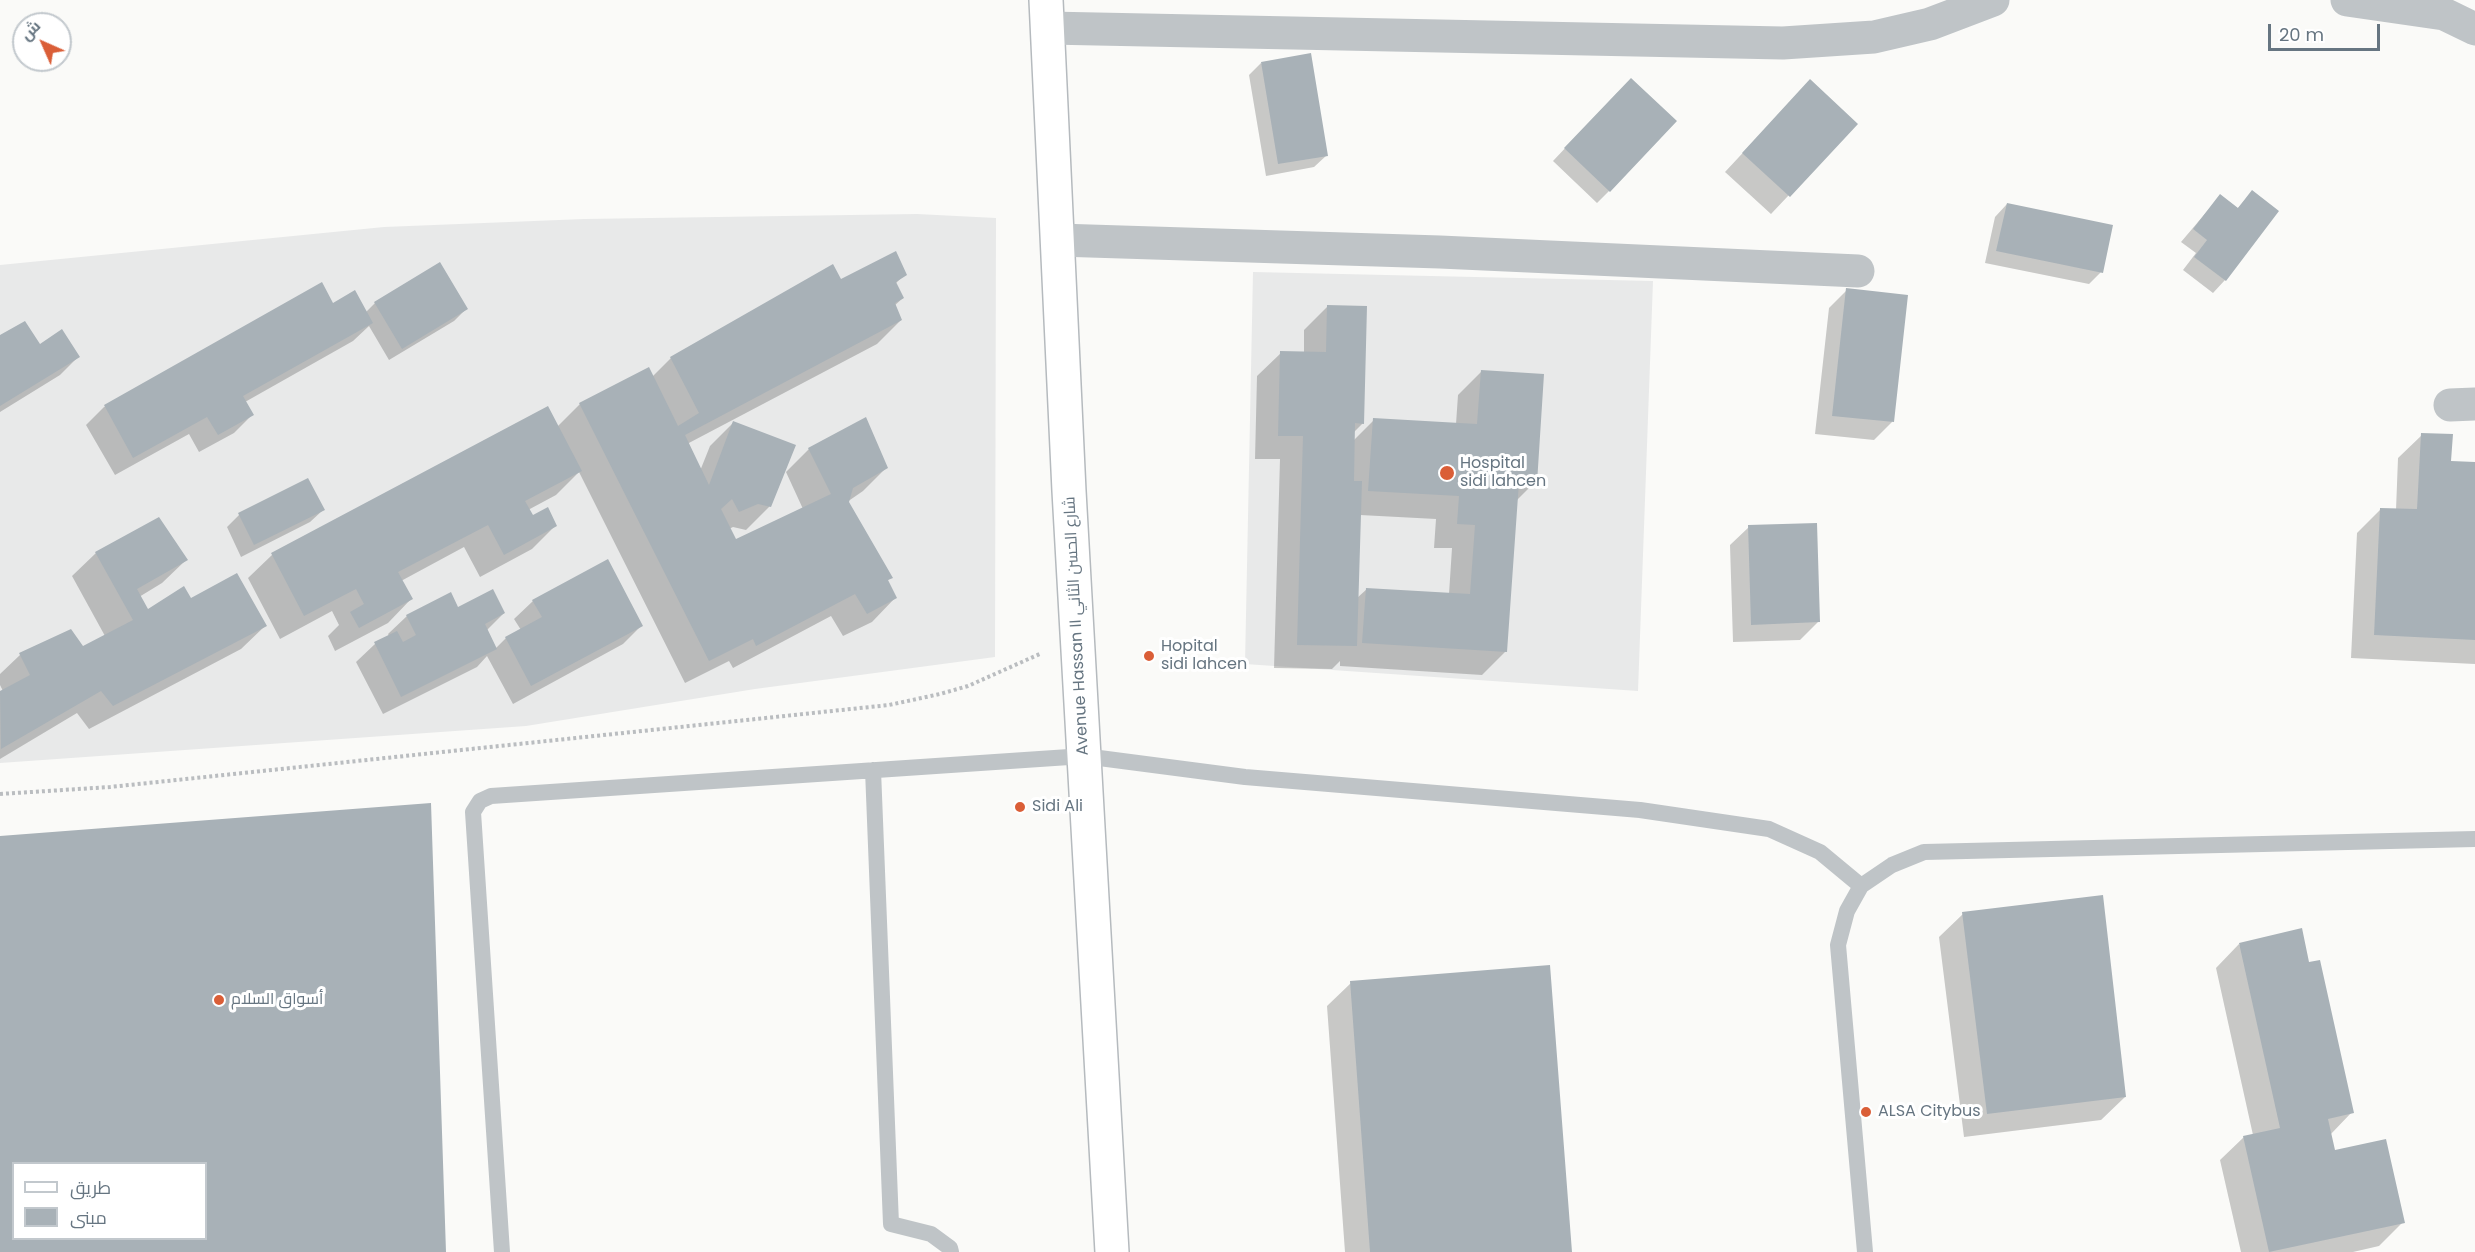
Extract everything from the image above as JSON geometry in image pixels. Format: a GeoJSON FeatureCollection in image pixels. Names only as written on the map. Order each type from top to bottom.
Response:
{"type":"FeatureCollection","features":[{"type":"Feature","properties":{"kind":"main road","name":"Avenue Hassan II شارع الحسن الثاني"},"geometry":{"type":"LineString","coordinates":[[1047,14],[1084,756],[1112,1252]]}},
{"type":"Feature","properties":{"kind":"street"},"geometry":{"type":"LineString","coordinates":[[1047,14],[1804,42],[1845,40],[1902,32],[1993,0]]}},
{"type":"Feature","properties":{"kind":"street"},"geometry":{"type":"LineString","coordinates":[[2347,0],[2444,14],[2475,29]]}},
{"type":"Feature","properties":{"kind":"street"},"geometry":{"type":"LineString","coordinates":[[1058,240],[1440,252],[1858,271]]}},
{"type":"Feature","properties":{"kind":"lane"},"geometry":{"type":"LineString","coordinates":[[502,1252],[473,812],[480,801],[491,796],[1084,756],[1245,777],[1640,810],[1769,828],[1820,852],[1860,886]]}},
{"type":"Feature","properties":{"kind":"lane"},"geometry":{"type":"LineString","coordinates":[[873,770],[891,1224],[931,1234],[950,1248],[951,1252]]}},
{"type":"Feature","properties":{"kind":"lane"},"geometry":{"type":"LineString","coordinates":[[1865,1252],[1838,945],[1847,911],[1860,886],[1892,866],[1924,852],[2475,839]]}},
{"type":"Feature","properties":{"kind":"path"},"geometry":{"type":"LineString","coordinates":[[0,794],[110,787],[889,705],[968,686],[1078,636]]}},
{"type":"Feature","properties":{"kind":"shaded area"},"geometry":{"type":"Polygon","coordinates":[[[917,214],[996,218],[995,657],[755,689],[526,726],[0,763],[0,265],[384,227],[584,219],[917,214]]]}},
{"type":"Feature","properties":{"kind":"shaded area","name":"Hospital sidi lahcen"},"geometry":{"type":"Polygon","coordinates":[[[1253,272],[1653,281],[1638,691],[1245,664],[1253,272]]]}},
{"type":"Feature","properties":{"kind":"building"},"geometry":{"type":"Polygon","coordinates":[[[1311,53],[1328,156],[1278,164],[1261,62],[1311,53]]]}},
{"type":"Feature","properties":{"kind":"building"},"geometry":{"type":"Polygon","coordinates":[[[1631,78],[1677,121],[1610,192],[1564,148],[1631,78]]]}},
{"type":"Feature","properties":{"kind":"building"},"geometry":{"type":"Polygon","coordinates":[[[1810,79],[1858,124],[1790,197],[1742,153],[1810,79]]]}},
{"type":"Feature","properties":{"kind":"building"},"geometry":{"type":"Polygon","coordinates":[[[2252,190],[2279,211],[2226,281],[2194,257],[2207,240],[2193,229],[2220,194],[2238,208],[2252,190]]]}},
{"type":"Feature","properties":{"kind":"building"},"geometry":{"type":"Polygon","coordinates":[[[2007,203],[2113,225],[2103,273],[1996,251],[2007,203]]]}},
{"type":"Feature","properties":{"kind":"building"},"geometry":{"type":"Polygon","coordinates":[[[896,251],[907,275],[896,282],[904,298],[895,303],[902,320],[685,435],[709,485],[733,421],[796,445],[771,507],[758,504],[739,512],[732,499],[721,509],[736,539],[831,494],[808,448],[866,417],[888,468],[853,488],[849,502],[893,578],[888,580],[897,598],[867,614],[855,594],[756,646],[753,639],[709,661],[579,403],[649,367],[678,426],[699,413],[670,357],[833,264],[841,279],[896,251]]]}},
{"type":"Feature","properties":{"kind":"building"},"geometry":{"type":"Polygon","coordinates":[[[440,262],[468,309],[402,349],[374,302],[440,262]]]}},
{"type":"Feature","properties":{"kind":"building"},"geometry":{"type":"Polygon","coordinates":[[[322,282],[333,303],[355,290],[373,323],[243,396],[254,415],[218,435],[207,417],[133,458],[104,405],[322,282]]]}},
{"type":"Feature","properties":{"kind":"building"},"geometry":{"type":"Polygon","coordinates":[[[1846,288],[1908,295],[1894,422],[1832,416],[1846,288]]]}},
{"type":"Feature","properties":{"kind":"building"},"geometry":{"type":"Polygon","coordinates":[[[1327,305],[1367,306],[1364,424],[1355,423],[1354,481],[1362,481],[1357,646],[1297,645],[1303,436],[1278,436],[1280,351],[1326,352],[1327,305]]]}},
{"type":"Feature","properties":{"kind":"building"},"geometry":{"type":"Polygon","coordinates":[[[25,321],[40,344],[62,329],[80,357],[0,406],[0,335],[25,321]]]}},
{"type":"Feature","properties":{"kind":"building"},"geometry":{"type":"Polygon","coordinates":[[[1481,370],[1544,374],[1537,483],[1519,482],[1507,652],[1362,643],[1366,588],[1470,594],[1475,525],[1457,524],[1459,496],[1368,491],[1373,418],[1477,424],[1481,370]]]}},
{"type":"Feature","properties":{"kind":"building"},"geometry":{"type":"Polygon","coordinates":[[[548,406],[582,471],[525,501],[533,515],[548,507],[557,526],[504,555],[488,525],[398,572],[413,599],[359,628],[350,612],[364,604],[356,589],[304,616],[271,553],[548,406]]]}},
{"type":"Feature","properties":{"kind":"building"},"geometry":{"type":"Polygon","coordinates":[[[2421,433],[2453,434],[2451,461],[2475,462],[2475,640],[2374,635],[2380,508],[2417,509],[2421,433]]]}},
{"type":"Feature","properties":{"kind":"building"},"geometry":{"type":"Polygon","coordinates":[[[308,478],[325,510],[254,545],[238,513],[308,478]]]}},
{"type":"Feature","properties":{"kind":"building"},"geometry":{"type":"Polygon","coordinates":[[[159,517],[188,560],[137,589],[148,609],[184,586],[191,598],[237,573],[267,626],[113,706],[101,691],[1,749],[0,691],[30,675],[19,653],[71,629],[83,646],[133,620],[95,552],[159,517]]]}},
{"type":"Feature","properties":{"kind":"building"},"geometry":{"type":"Polygon","coordinates":[[[1817,523],[1820,622],[1751,625],[1748,525],[1817,523]]]}},
{"type":"Feature","properties":{"kind":"building"},"geometry":{"type":"Polygon","coordinates":[[[608,559],[643,626],[531,686],[505,637],[542,617],[532,600],[608,559]]]}},
{"type":"Feature","properties":{"kind":"building"},"geometry":{"type":"Polygon","coordinates":[[[493,589],[505,613],[485,624],[497,649],[401,697],[374,642],[397,631],[403,642],[416,635],[406,615],[451,592],[458,607],[493,589]]]}},
{"type":"Feature","properties":{"kind":"building","name":"أسواق السلام"},"geometry":{"type":"Polygon","coordinates":[[[431,803],[446,1252],[0,1252],[0,836],[431,803]]]}},
{"type":"Feature","properties":{"kind":"building"},"geometry":{"type":"Polygon","coordinates":[[[2103,895],[2126,1097],[1987,1114],[1962,912],[2103,895]]]}},
{"type":"Feature","properties":{"kind":"building"},"geometry":{"type":"Polygon","coordinates":[[[2302,928],[2309,962],[2320,960],[2354,1113],[2328,1119],[2335,1150],[2386,1139],[2405,1223],[2269,1252],[2243,1136],[2280,1128],[2239,943],[2302,928]]]}},
{"type":"Feature","properties":{"kind":"building"},"geometry":{"type":"Polygon","coordinates":[[[1550,965],[1572,1252],[1370,1252],[1350,981],[1550,965]]]}},
{"type":"Feature","properties":{"kind":"place","name":"Hospital sidi lahcen"},"geometry":{"type":"Point","coordinates":[1447,473]}},
{"type":"Feature","properties":{"kind":"place","name":"Hopital sidi lahcen"},"geometry":{"type":"Point","coordinates":[1149,656]}},
{"type":"Feature","properties":{"kind":"place","name":"Sidi Ali"},"geometry":{"type":"Point","coordinates":[1020,807]}},
{"type":"Feature","properties":{"kind":"place","name":"أسواق السلام"},"geometry":{"type":"Point","coordinates":[219,1000]}},
{"type":"Feature","properties":{"kind":"place","name":"ALSA Citybus"},"geometry":{"type":"Point","coordinates":[1866,1112]}}]}
